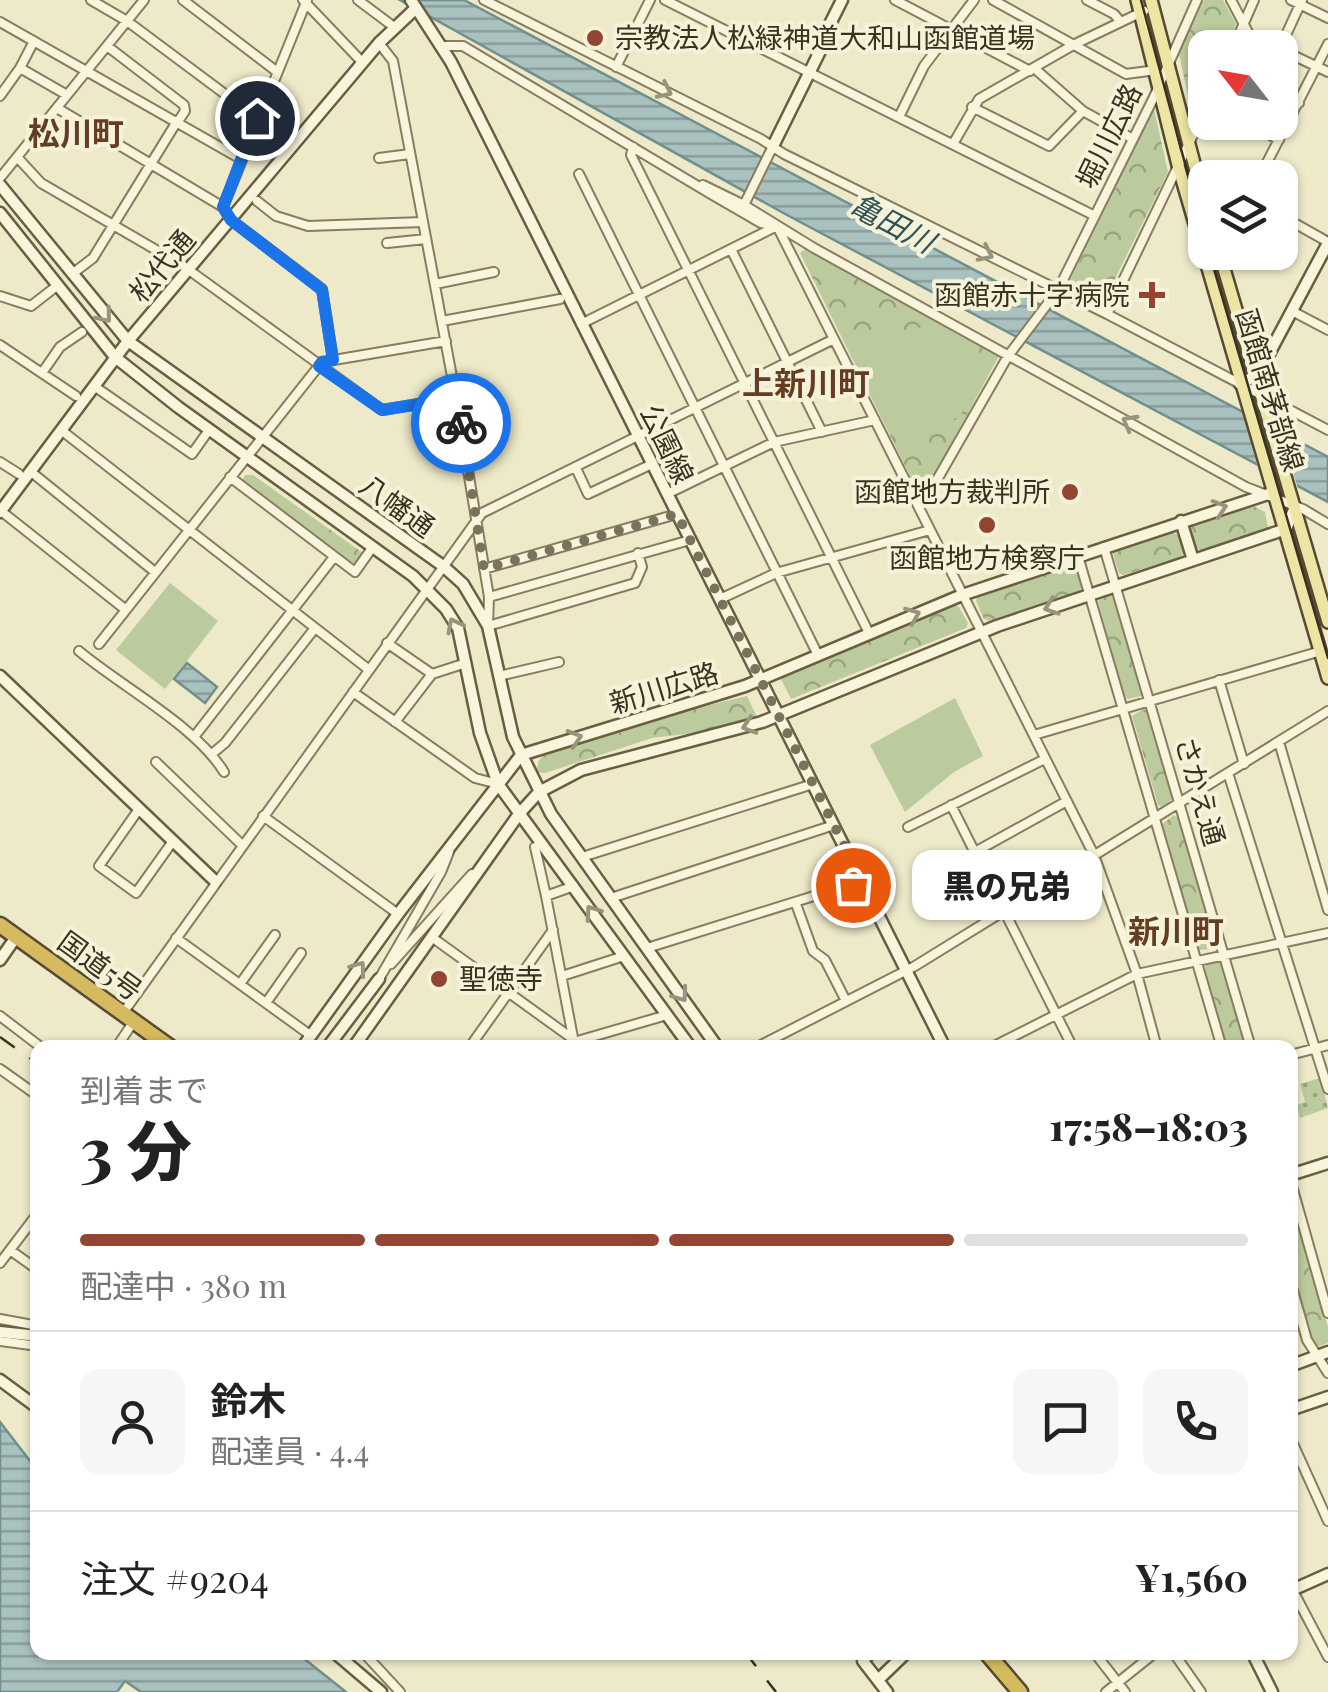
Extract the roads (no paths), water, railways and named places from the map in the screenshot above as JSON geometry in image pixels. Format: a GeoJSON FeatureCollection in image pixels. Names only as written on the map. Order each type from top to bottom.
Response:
{"type":"FeatureCollection","features":[{"type":"Feature","properties":{"kind":"highway","name":"国道5号"},"geometry":{"type":"LineString","coordinates":[[0,925],[160,1040]]}},
{"type":"Feature","properties":{"kind":"highway"},"geometry":{"type":"LineString","coordinates":[[993,1660],[1020,1692]]}},
{"type":"Feature","properties":{"kind":"main road"},"geometry":{"type":"LineString","coordinates":[[1145,5],[1168,64],[1190,160]]}},
{"type":"Feature","properties":{"kind":"main road","name":"函館南茅部線"},"geometry":{"type":"LineString","coordinates":[[1145,5],[1157,77],[1179,169],[1188,186]]}},
{"type":"Feature","properties":{"kind":"main road","name":"函館南茅部線"},"geometry":{"type":"LineString","coordinates":[[1214,270],[1240,384],[1270,477],[1271,496],[1286,530],[1328,678]]}},
{"type":"Feature","properties":{"kind":"main road","name":"函館南茅部線"},"geometry":{"type":"LineString","coordinates":[[1224,270],[1328,622]]}},
{"type":"Feature","properties":{"kind":"street"},"geometry":{"type":"LineString","coordinates":[[91,0],[128,21],[257,118]]}},
{"type":"Feature","properties":{"kind":"street"},"geometry":{"type":"LineString","coordinates":[[0,182],[144,0]]}},
{"type":"Feature","properties":{"kind":"street"},"geometry":{"type":"LineString","coordinates":[[182,0],[276,71]]}},
{"type":"Feature","properties":{"kind":"street"},"geometry":{"type":"LineString","coordinates":[[358,0],[394,27]]}},
{"type":"Feature","properties":{"kind":"street"},"geometry":{"type":"LineString","coordinates":[[484,0],[1107,314],[1328,430]]}},
{"type":"Feature","properties":{"kind":"street"},"geometry":{"type":"LineString","coordinates":[[616,66],[650,0]]}},
{"type":"Feature","properties":{"kind":"street"},"geometry":{"type":"LineString","coordinates":[[665,0],[1095,216]]}},
{"type":"Feature","properties":{"kind":"street"},"geometry":{"type":"LineString","coordinates":[[746,201],[842,0]]}},
{"type":"Feature","properties":{"kind":"street"},"geometry":{"type":"LineString","coordinates":[[894,0],[1032,70],[1083,112],[1133,139]]}},
{"type":"Feature","properties":{"kind":"street"},"geometry":{"type":"LineString","coordinates":[[898,117],[924,66],[974,0]]}},
{"type":"Feature","properties":{"kind":"street"},"geometry":{"type":"LineString","coordinates":[[993,0],[1126,74],[1157,77]]}},
{"type":"Feature","properties":{"kind":"street"},"geometry":{"type":"LineString","coordinates":[[1087,0],[1120,21]]}},
{"type":"Feature","properties":{"kind":"street","name":"堀川広路"},"geometry":{"type":"LineString","coordinates":[[914,497],[934,485],[1008,356],[1058,290],[1133,139],[1157,77],[1168,64],[1198,0]]}},
{"type":"Feature","properties":{"kind":"street"},"geometry":{"type":"LineString","coordinates":[[1231,0],[1247,30]]}},
{"type":"Feature","properties":{"kind":"street"},"geometry":{"type":"LineString","coordinates":[[1240,30],[1254,0]]}},
{"type":"Feature","properties":{"kind":"street"},"geometry":{"type":"LineString","coordinates":[[223,207],[305,1],[363,63]]}},
{"type":"Feature","properties":{"kind":"street"},"geometry":{"type":"LineString","coordinates":[[1286,30],[1298,2],[1328,18]]}},
{"type":"Feature","properties":{"kind":"street"},"geometry":{"type":"LineString","coordinates":[[953,144],[979,100],[1145,5]]}},
{"type":"Feature","properties":{"kind":"street","name":"松代通"},"geometry":{"type":"LineString","coordinates":[[0,512],[24,472],[62,430],[128,341],[412,7]]}},
{"type":"Feature","properties":{"kind":"street","name":"公園線"},"geometry":{"type":"LineString","coordinates":[[412,7],[442,46],[941,1040]]}},
{"type":"Feature","properties":{"kind":"street"},"geometry":{"type":"LineString","coordinates":[[0,22],[241,160]]}},
{"type":"Feature","properties":{"kind":"street"},"geometry":{"type":"LineString","coordinates":[[0,96],[34,41]]}},
{"type":"Feature","properties":{"kind":"street"},"geometry":{"type":"LineString","coordinates":[[379,43],[393,61],[446,341],[489,597],[488,626],[635,583],[642,568],[638,553]]}},
{"type":"Feature","properties":{"kind":"street"},"geometry":{"type":"LineString","coordinates":[[1299,103],[1328,44]]}},
{"type":"Feature","properties":{"kind":"street"},"geometry":{"type":"LineString","coordinates":[[72,274],[92,258],[186,110],[108,46]]}},
{"type":"Feature","properties":{"kind":"street"},"geometry":{"type":"LineString","coordinates":[[442,46],[464,46],[761,222],[777,226],[1094,855],[1137,974],[1155,1040]]}},
{"type":"Feature","properties":{"kind":"street"},"geometry":{"type":"LineString","coordinates":[[1298,57],[1328,72]]}},
{"type":"Feature","properties":{"kind":"street"},"geometry":{"type":"LineString","coordinates":[[20,68],[67,95]]}},
{"type":"Feature","properties":{"kind":"street"},"geometry":{"type":"LineString","coordinates":[[972,107],[1050,146],[1083,112]]}},
{"type":"Feature","properties":{"kind":"street"},"geometry":{"type":"LineString","coordinates":[[57,108],[223,207],[231,220],[322,290],[333,360]]}},
{"type":"Feature","properties":{"kind":"street"},"geometry":{"type":"LineString","coordinates":[[1107,314],[1192,140]]}},
{"type":"Feature","properties":{"kind":"street"},"geometry":{"type":"LineString","coordinates":[[1268,160],[1279,140]]}},
{"type":"Feature","properties":{"kind":"street"},"geometry":{"type":"LineString","coordinates":[[633,147],[631,155],[869,633]]}},
{"type":"Feature","properties":{"kind":"street"},"geometry":{"type":"LineString","coordinates":[[379,158],[410,154]]}},
{"type":"Feature","properties":{"kind":"street"},"geometry":{"type":"LineString","coordinates":[[17,157],[42,182],[188,270],[382,410],[456,398]]}},
{"type":"Feature","properties":{"kind":"street"},"geometry":{"type":"LineString","coordinates":[[579,174],[818,655]]}},
{"type":"Feature","properties":{"kind":"street","name":"八幡通"},"geometry":{"type":"LineString","coordinates":[[0,182],[128,341],[463,584],[488,626],[506,714],[539,792],[712,1040]]}},
{"type":"Feature","properties":{"kind":"street"},"geometry":{"type":"LineString","coordinates":[[698,184],[746,201],[777,226],[1008,356],[1328,524]]}},
{"type":"Feature","properties":{"kind":"street"},"geometry":{"type":"LineString","coordinates":[[257,200],[276,216],[308,226],[423,222]]}},
{"type":"Feature","properties":{"kind":"street","name":"八幡通"},"geometry":{"type":"LineString","coordinates":[[0,213],[115,357],[208,430],[426,588],[458,628],[480,733],[498,784],[684,1040]]}},
{"type":"Feature","properties":{"kind":"street"},"geometry":{"type":"LineString","coordinates":[[581,324],[777,226]]}},
{"type":"Feature","properties":{"kind":"street"},"geometry":{"type":"LineString","coordinates":[[1240,384],[1255,376],[1328,243],[1298,226]]}},
{"type":"Feature","properties":{"kind":"street"},"geometry":{"type":"LineString","coordinates":[[386,243],[426,239]]}},
{"type":"Feature","properties":{"kind":"street"},"geometry":{"type":"LineString","coordinates":[[731,249],[822,432]]}},
{"type":"Feature","properties":{"kind":"street"},"geometry":{"type":"LineString","coordinates":[[435,284],[494,272]]}},
{"type":"Feature","properties":{"kind":"street"},"geometry":{"type":"LineString","coordinates":[[0,296],[32,306],[58,286]]}},
{"type":"Feature","properties":{"kind":"street"},"geometry":{"type":"LineString","coordinates":[[442,321],[560,299]]}},
{"type":"Feature","properties":{"kind":"street"},"geometry":{"type":"LineString","coordinates":[[1292,310],[1328,330]]}},
{"type":"Feature","properties":{"kind":"street"},"geometry":{"type":"LineString","coordinates":[[42,373],[60,348],[82,332]]}},
{"type":"Feature","properties":{"kind":"street"},"geometry":{"type":"LineString","coordinates":[[119,1040],[128,1017],[176,938],[482,513],[834,339]]}},
{"type":"Feature","properties":{"kind":"street"},"geometry":{"type":"LineString","coordinates":[[100,644],[322,362],[446,341]]}},
{"type":"Feature","properties":{"kind":"street"},"geometry":{"type":"LineString","coordinates":[[0,344],[76,396]]}},
{"type":"Feature","properties":{"kind":"street"},"geometry":{"type":"LineString","coordinates":[[94,386],[192,454],[208,430]]}},
{"type":"Feature","properties":{"kind":"street"},"geometry":{"type":"LineString","coordinates":[[667,494],[774,442],[876,420]]}},
{"type":"Feature","properties":{"kind":"street"},"geometry":{"type":"LineString","coordinates":[[62,430],[368,669]]}},
{"type":"Feature","properties":{"kind":"street"},"geometry":{"type":"LineString","coordinates":[[0,462],[24,472],[156,572]]}},
{"type":"Feature","properties":{"kind":"street"},"geometry":{"type":"LineString","coordinates":[[576,468],[588,494],[652,464]]}},
{"type":"Feature","properties":{"kind":"street"},"geometry":{"type":"LineString","coordinates":[[230,477],[355,572],[372,548]]}},
{"type":"Feature","properties":{"kind":"street","name":"新川広路"},"geometry":{"type":"LineString","coordinates":[[521,754],[761,679],[962,594],[1181,521],[1271,496]]}},
{"type":"Feature","properties":{"kind":"street"},"geometry":{"type":"LineString","coordinates":[[1286,530],[1295,506]]}},
{"type":"Feature","properties":{"kind":"street"},"geometry":{"type":"LineString","coordinates":[[0,512],[126,610]]}},
{"type":"Feature","properties":{"kind":"street"},"geometry":{"type":"LineString","coordinates":[[484,569],[677,514]]}},
{"type":"Feature","properties":{"kind":"street"},"geometry":{"type":"LineString","coordinates":[[1181,521],[1193,560]]}},
{"type":"Feature","properties":{"kind":"street"},"geometry":{"type":"LineString","coordinates":[[720,598],[776,572],[930,530]]}},
{"type":"Feature","properties":{"kind":"street","name":"新川広路"},"geometry":{"type":"LineString","coordinates":[[359,1040],[519,814],[539,792],[582,770],[710,738],[778,715],[982,632],[1286,530]]}},
{"type":"Feature","properties":{"kind":"street"},"geometry":{"type":"LineString","coordinates":[[489,597],[690,540]]}},
{"type":"Feature","properties":{"kind":"street","name":"さかえ通"},"geometry":{"type":"LineString","coordinates":[[1104,547],[1249,1040]]}},
{"type":"Feature","properties":{"kind":"street"},"geometry":{"type":"LineString","coordinates":[[194,737],[334,556]]}},
{"type":"Feature","properties":{"kind":"street","name":"さかえ通"},"geometry":{"type":"LineString","coordinates":[[1078,556],[1220,1040]]}},
{"type":"Feature","properties":{"kind":"street"},"geometry":{"type":"LineString","coordinates":[[213,753],[315,628]]}},
{"type":"Feature","properties":{"kind":"street"},"geometry":{"type":"LineString","coordinates":[[387,643],[432,674]]}},
{"type":"Feature","properties":{"kind":"street"},"geometry":{"type":"LineString","coordinates":[[79,650],[194,737],[213,753],[224,772]]}},
{"type":"Feature","properties":{"kind":"street"},"geometry":{"type":"LineString","coordinates":[[1034,735],[1321,651]]}},
{"type":"Feature","properties":{"kind":"street"},"geometry":{"type":"LineString","coordinates":[[498,676],[558,662]]}},
{"type":"Feature","properties":{"kind":"street"},"geometry":{"type":"LineString","coordinates":[[395,722],[432,674],[466,663]]}},
{"type":"Feature","properties":{"kind":"street"},"geometry":{"type":"LineString","coordinates":[[0,676],[215,882]]}},
{"type":"Feature","properties":{"kind":"street"},"geometry":{"type":"LineString","coordinates":[[1218,680],[1244,764]]}},
{"type":"Feature","properties":{"kind":"street"},"geometry":{"type":"LineString","coordinates":[[352,692],[475,778],[498,784]]}},
{"type":"Feature","properties":{"kind":"street"},"geometry":{"type":"LineString","coordinates":[[771,1040],[906,971],[1328,711]]}},
{"type":"Feature","properties":{"kind":"street"},"geometry":{"type":"LineString","coordinates":[[1279,742],[1328,910]]}},
{"type":"Feature","properties":{"kind":"street"},"geometry":{"type":"LineString","coordinates":[[307,1040],[521,754]]}},
{"type":"Feature","properties":{"kind":"street"},"geometry":{"type":"LineString","coordinates":[[908,826],[1045,758]]}},
{"type":"Feature","properties":{"kind":"street"},"geometry":{"type":"LineString","coordinates":[[156,762],[242,845]]}},
{"type":"Feature","properties":{"kind":"street"},"geometry":{"type":"LineString","coordinates":[[1228,773],[1328,1090]]}},
{"type":"Feature","properties":{"kind":"street"},"geometry":{"type":"LineString","coordinates":[[582,857],[813,784]]}},
{"type":"Feature","properties":{"kind":"street"},"geometry":{"type":"LineString","coordinates":[[937,873],[1067,801]]}},
{"type":"Feature","properties":{"kind":"street"},"geometry":{"type":"LineString","coordinates":[[951,805],[1069,1040]]}},
{"type":"Feature","properties":{"kind":"street"},"geometry":{"type":"LineString","coordinates":[[139,809],[98,866],[136,893],[173,842]]}},
{"type":"Feature","properties":{"kind":"street"},"geometry":{"type":"LineString","coordinates":[[264,816],[398,914]]}},
{"type":"Feature","properties":{"kind":"street"},"geometry":{"type":"LineString","coordinates":[[611,898],[834,825]]}},
{"type":"Feature","properties":{"kind":"street"},"geometry":{"type":"LineString","coordinates":[[378,978],[441,872],[453,842]]}},
{"type":"Feature","properties":{"kind":"street"},"geometry":{"type":"LineString","coordinates":[[536,847],[573,1040]]}},
{"type":"Feature","properties":{"kind":"street"},"geometry":{"type":"LineString","coordinates":[[333,1040],[378,978],[456,888],[483,864]]}},
{"type":"Feature","properties":{"kind":"street"},"geometry":{"type":"LineString","coordinates":[[647,948],[862,881]]}},
{"type":"Feature","properties":{"kind":"street"},"geometry":{"type":"LineString","coordinates":[[546,896],[574,886]]}},
{"type":"Feature","properties":{"kind":"street"},"geometry":{"type":"LineString","coordinates":[[796,904],[813,952],[825,960],[846,1002]]}},
{"type":"Feature","properties":{"kind":"street"},"geometry":{"type":"LineString","coordinates":[[475,1040],[554,930]]}},
{"type":"Feature","properties":{"kind":"street"},"geometry":{"type":"LineString","coordinates":[[1006,1040],[1137,974],[1328,934]]}},
{"type":"Feature","properties":{"kind":"street"},"geometry":{"type":"LineString","coordinates":[[240,984],[275,935]]}},
{"type":"Feature","properties":{"kind":"street"},"geometry":{"type":"LineString","coordinates":[[0,960],[16,937]]}},
{"type":"Feature","properties":{"kind":"street"},"geometry":{"type":"LineString","coordinates":[[176,938],[310,1036]]}},
{"type":"Feature","properties":{"kind":"street"},"geometry":{"type":"LineString","coordinates":[[432,938],[570,1040]]}},
{"type":"Feature","properties":{"kind":"street"},"geometry":{"type":"LineString","coordinates":[[266,1003],[301,954]]}},
{"type":"Feature","properties":{"kind":"street"},"geometry":{"type":"LineString","coordinates":[[562,976],[624,956]]}},
{"type":"Feature","properties":{"kind":"street"},"geometry":{"type":"LineString","coordinates":[[0,1016],[32,1040]]}},
{"type":"Feature","properties":{"kind":"street"},"geometry":{"type":"LineString","coordinates":[[584,1040],[667,1016]]}},
{"type":"Feature","properties":{"kind":"street"},"geometry":{"type":"LineString","coordinates":[[1298,1053],[1328,1044]]}},
{"type":"Feature","properties":{"kind":"street"},"geometry":{"type":"LineString","coordinates":[[0,1069],[30,1090]]}},
{"type":"Feature","properties":{"kind":"street"},"geometry":{"type":"LineString","coordinates":[[1298,1174],[1328,1162]]}},
{"type":"Feature","properties":{"kind":"street"},"geometry":{"type":"LineString","coordinates":[[1298,1206],[1328,1313]]}},
{"type":"Feature","properties":{"kind":"street"},"geometry":{"type":"LineString","coordinates":[[0,1263],[30,1224]]}},
{"type":"Feature","properties":{"kind":"street"},"geometry":{"type":"LineString","coordinates":[[10,1250],[30,1264]]}},
{"type":"Feature","properties":{"kind":"street"},"geometry":{"type":"LineString","coordinates":[[1298,1308],[1307,1340],[1322,1355],[1328,1373]]}},
{"type":"Feature","properties":{"kind":"street"},"geometry":{"type":"LineString","coordinates":[[0,1319],[30,1325]]}},
{"type":"Feature","properties":{"kind":"street"},"geometry":{"type":"LineString","coordinates":[[0,1332],[30,1335]]}},
{"type":"Feature","properties":{"kind":"street"},"geometry":{"type":"LineString","coordinates":[[0,1341],[30,1345]]}},
{"type":"Feature","properties":{"kind":"street"},"geometry":{"type":"LineString","coordinates":[[1298,1363],[1322,1355]]}},
{"type":"Feature","properties":{"kind":"street"},"geometry":{"type":"LineString","coordinates":[[0,1380],[30,1402]]}},
{"type":"Feature","properties":{"kind":"street"},"geometry":{"type":"LineString","coordinates":[[1298,1407],[1328,1397]]}},
{"type":"Feature","properties":{"kind":"street"},"geometry":{"type":"LineString","coordinates":[[1298,1455],[1328,1521]]}},
{"type":"Feature","properties":{"kind":"street"},"geometry":{"type":"LineString","coordinates":[[1298,1586],[1328,1574]]}},
{"type":"Feature","properties":{"kind":"street"},"geometry":{"type":"LineString","coordinates":[[1298,1602],[1328,1657]]}},
{"type":"Feature","properties":{"kind":"street"},"geometry":{"type":"LineString","coordinates":[[343,1660],[381,1692]]}},
{"type":"Feature","properties":{"kind":"street"},"geometry":{"type":"LineString","coordinates":[[370,1660],[400,1692]]}},
{"type":"Feature","properties":{"kind":"street"},"geometry":{"type":"LineString","coordinates":[[868,1660],[887,1692]]}},
{"type":"Feature","properties":{"kind":"street"},"geometry":{"type":"LineString","coordinates":[[878,1680],[899,1660]]}},
{"type":"Feature","properties":{"kind":"street"},"geometry":{"type":"LineString","coordinates":[[1100,1660],[1125,1692]]}},
{"type":"Feature","properties":{"kind":"street"},"geometry":{"type":"LineString","coordinates":[[1106,1692],[1146,1660]]}},
{"type":"Feature","properties":{"kind":"street"},"geometry":{"type":"LineString","coordinates":[[1179,1660],[1201,1692]]}},
{"type":"Feature","properties":{"kind":"street"},"geometry":{"type":"LineString","coordinates":[[1256,1660],[1272,1692]]}},
{"type":"Feature","properties":{"kind":"water"},"geometry":{"type":"Polygon","coordinates":[[[400,0],[464,0],[1328,457],[1328,502],[787,215],[400,0]]]}},
{"type":"Feature","properties":{"kind":"water"},"geometry":{"type":"Polygon","coordinates":[[[187,663],[217,687],[205,703],[174,679],[187,663]]]}},
{"type":"Feature","properties":{"kind":"water"},"geometry":{"type":"Polygon","coordinates":[[[0,1422],[30,1461],[30,1660],[306,1660],[346,1692],[141,1692],[125,1681],[117,1692],[0,1692],[0,1422]]]}},
{"type":"Feature","properties":{"kind":"tram line"},"geometry":{"type":"LineString","coordinates":[[1141,0],[1188,175]]}},
{"type":"Feature","properties":{"kind":"tram line"},"geometry":{"type":"LineString","coordinates":[[1214,270],[1328,658]]}},
{"type":"Feature","properties":{"kind":"railway"},"geometry":{"type":"LineString","coordinates":[[0,1037],[30,1058]]}},
{"type":"Feature","properties":{"kind":"railway"},"geometry":{"type":"LineString","coordinates":[[751,1660],[776,1692]]}},
{"type":"Feature","properties":{"kind":"place","name":"宗教法人松緑神道大和山函館道場"},"geometry":{"type":"Point","coordinates":[595,38]}},
{"type":"Feature","properties":{"kind":"place","name":"函館赤十字病院"},"geometry":{"type":"Point","coordinates":[1152,295]}},
{"type":"Feature","properties":{"kind":"place","name":"函館地方裁判所"},"geometry":{"type":"Point","coordinates":[1070,492]}},
{"type":"Feature","properties":{"kind":"place","name":"函館地方検察庁"},"geometry":{"type":"Point","coordinates":[987,525]}},
{"type":"Feature","properties":{"kind":"place","name":"黒の兄弟"},"geometry":{"type":"Point","coordinates":[853,885]}},
{"type":"Feature","properties":{"kind":"place","name":"聖徳寺"},"geometry":{"type":"Point","coordinates":[439,979]}},
{"type":"Feature","properties":{"kind":"district","name":"松川町"},"geometry":{"type":"Point","coordinates":[76,134]}},
{"type":"Feature","properties":{"kind":"district","name":"上新川町"},"geometry":{"type":"Point","coordinates":[806,384]}},
{"type":"Feature","properties":{"kind":"district","name":"新川町"},"geometry":{"type":"Point","coordinates":[1176,932]}},
{"type":"Feature","properties":{"kind":"water label","name":"亀田川"},"geometry":{"type":"Point","coordinates":[892,224]}}]}
